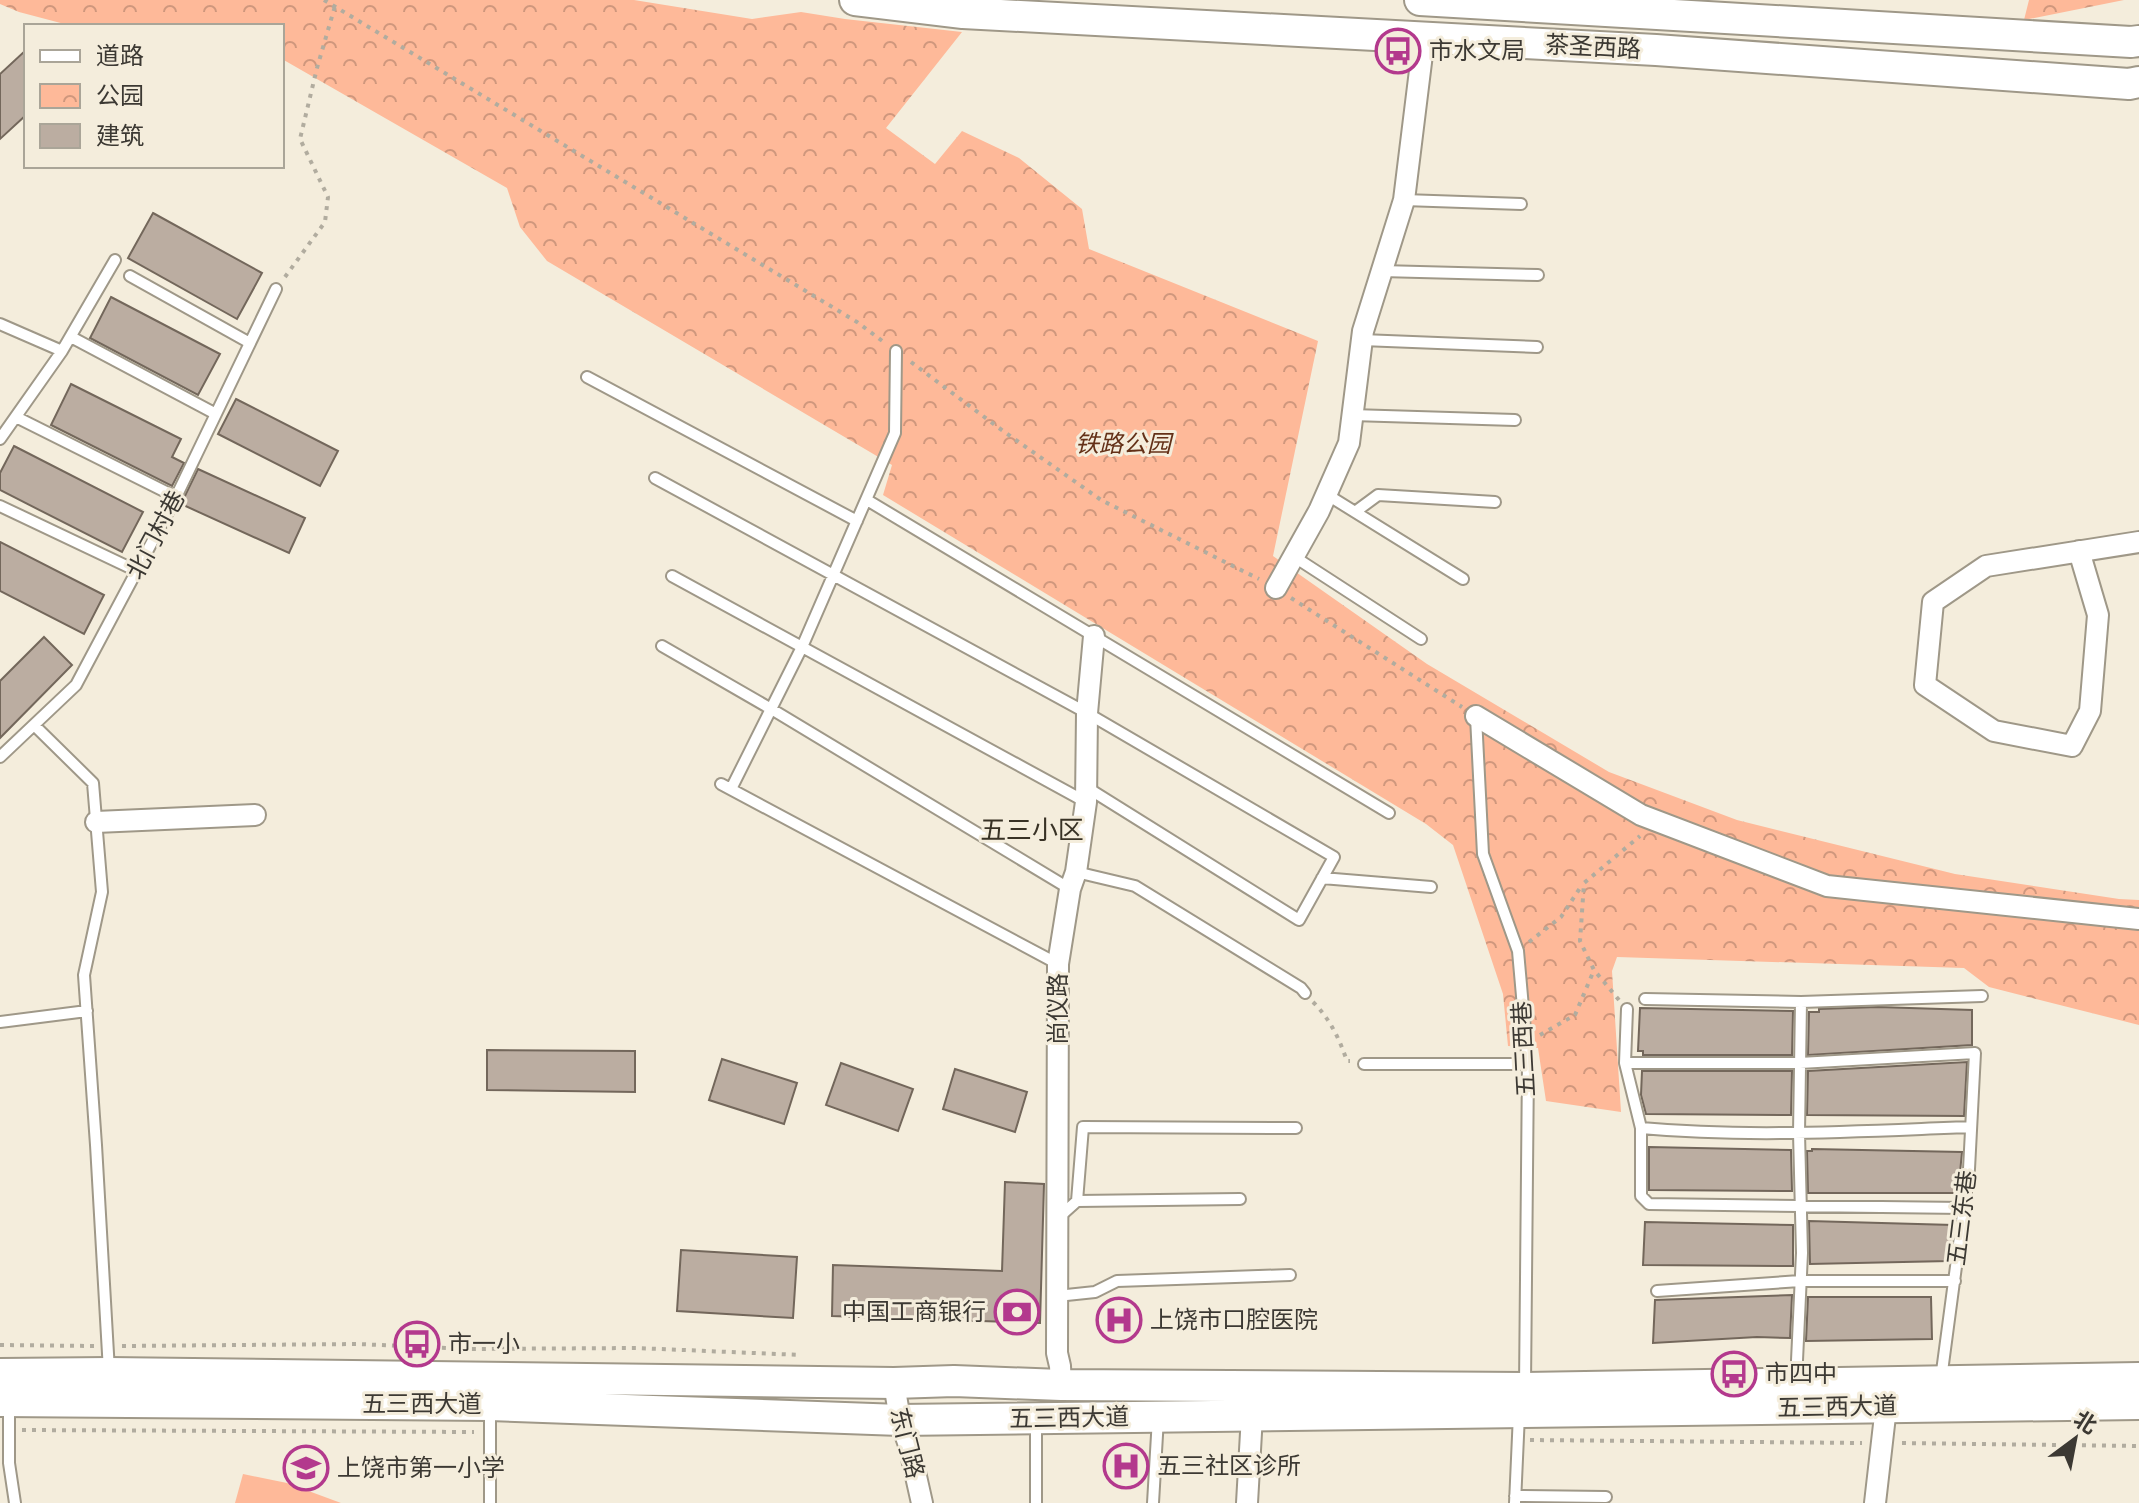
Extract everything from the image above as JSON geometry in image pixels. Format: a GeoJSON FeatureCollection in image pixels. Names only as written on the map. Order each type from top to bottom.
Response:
{"type":"FeatureCollection","features":[{"type":"Feature","properties":{"kind":"main road","name":"茶圣西路"},"geometry":{"type":"LineString","coordinates":[[855,0],[963,13],[1656,50],[2129,84],[2139,82]]}},
{"type":"Feature","properties":{"kind":"main road","name":"茶圣西路"},"geometry":{"type":"LineString","coordinates":[[1420,0],[1547,3],[2139,41]]}},
{"type":"Feature","properties":{"kind":"main road","name":"五三西大道"},"geometry":{"type":"LineString","coordinates":[[3,1392],[109,1373],[894,1383],[954,1381],[1522,1400],[1886,1407],[2139,1404]]}},
{"type":"Feature","properties":{"kind":"main road","name":"五三西大道"},"geometry":{"type":"LineString","coordinates":[[3,1392],[900,1420],[1252,1415],[1796,1384],[2139,1378]]}},
{"type":"Feature","properties":{"kind":"street"},"geometry":{"type":"LineString","coordinates":[[1276,588],[1349,443],[1362,340],[1404,200],[1424,38]]}},
{"type":"Feature","properties":{"kind":"street"},"geometry":{"type":"LineString","coordinates":[[2079,551],[2098,615],[2090,711],[2072,746],[1994,731],[1925,685],[1933,602],[1986,566],[2079,551],[2139,542]]}},
{"type":"Feature","properties":{"kind":"street","name":"尚仪路"},"geometry":{"type":"LineString","coordinates":[[1061,1385],[1057,1353],[1058,964],[1086,795],[1087,713],[1094,636]]}},
{"type":"Feature","properties":{"kind":"street"},"geometry":{"type":"LineString","coordinates":[[1476,716],[1641,815],[1827,886],[2139,919]]}},
{"type":"Feature","properties":{"kind":"street"},"geometry":{"type":"LineString","coordinates":[[96,822],[255,815]]}},
{"type":"Feature","properties":{"kind":"street","name":"东门路"},"geometry":{"type":"LineString","coordinates":[[894,1383],[900,1420],[922,1503]]}},
{"type":"Feature","properties":{"kind":"street"},"geometry":{"type":"LineString","coordinates":[[1875,1503],[1886,1407]]}},
{"type":"Feature","properties":{"kind":"street"},"geometry":{"type":"LineString","coordinates":[[1247,1503],[1252,1415]]}},
{"type":"Feature","properties":{"kind":"lane"},"geometry":{"type":"LineString","coordinates":[[1404,200],[1521,204]]}},
{"type":"Feature","properties":{"kind":"lane"},"geometry":{"type":"LineString","coordinates":[[0,439],[71,337],[115,260]]}},
{"type":"Feature","properties":{"kind":"lane"},"geometry":{"type":"LineString","coordinates":[[1381,271],[1538,275]]}},
{"type":"Feature","properties":{"kind":"lane"},"geometry":{"type":"LineString","coordinates":[[130,276],[250,343]]}},
{"type":"Feature","properties":{"kind":"lane","name":"北门村巷"},"geometry":{"type":"LineString","coordinates":[[0,757],[76,685],[176,497],[276,289]]}},
{"type":"Feature","properties":{"kind":"lane"},"geometry":{"type":"LineString","coordinates":[[0,324],[62,351]]}},
{"type":"Feature","properties":{"kind":"lane"},"geometry":{"type":"LineString","coordinates":[[71,337],[216,414]]}},
{"type":"Feature","properties":{"kind":"lane"},"geometry":{"type":"LineString","coordinates":[[1362,340],[1537,347]]}},
{"type":"Feature","properties":{"kind":"lane"},"geometry":{"type":"LineString","coordinates":[[896,351],[895,433],[773,710],[726,786],[1058,964]]}},
{"type":"Feature","properties":{"kind":"lane"},"geometry":{"type":"LineString","coordinates":[[587,377],[857,521]]}},
{"type":"Feature","properties":{"kind":"lane"},"geometry":{"type":"LineString","coordinates":[[1352,415],[1515,420]]}},
{"type":"Feature","properties":{"kind":"lane"},"geometry":{"type":"LineString","coordinates":[[16,417],[176,497]]}},
{"type":"Feature","properties":{"kind":"lane"},"geometry":{"type":"LineString","coordinates":[[655,478],[1087,713],[1334,857],[1299,920],[1086,795],[672,576]]}},
{"type":"Feature","properties":{"kind":"lane"},"geometry":{"type":"LineString","coordinates":[[1326,494],[1463,579]]}},
{"type":"Feature","properties":{"kind":"lane"},"geometry":{"type":"LineString","coordinates":[[1355,512],[1378,495],[1495,502]]}},
{"type":"Feature","properties":{"kind":"lane"},"geometry":{"type":"LineString","coordinates":[[867,500],[1389,813]]}},
{"type":"Feature","properties":{"kind":"lane"},"geometry":{"type":"LineString","coordinates":[[0,506],[137,571]]}},
{"type":"Feature","properties":{"kind":"lane"},"geometry":{"type":"LineString","coordinates":[[1293,556],[1421,639]]}},
{"type":"Feature","properties":{"kind":"lane"},"geometry":{"type":"LineString","coordinates":[[662,646],[1073,880],[1135,886],[1305,993]]}},
{"type":"Feature","properties":{"kind":"lane","name":"五三西巷"},"geometry":{"type":"LineString","coordinates":[[1476,716],[1483,854],[1518,951],[1528,1064],[1522,1400],[1515,1500]]}},
{"type":"Feature","properties":{"kind":"lane"},"geometry":{"type":"LineString","coordinates":[[34,725],[93,783],[102,892],[84,975],[109,1373]]}},
{"type":"Feature","properties":{"kind":"lane"},"geometry":{"type":"LineString","coordinates":[[1322,878],[1431,887]]}},
{"type":"Feature","properties":{"kind":"lane"},"geometry":{"type":"LineString","coordinates":[[1645,999],[1801,1002],[1982,996]]}},
{"type":"Feature","properties":{"kind":"lane"},"geometry":{"type":"LineString","coordinates":[[1796,1384],[1800,1281],[1801,1002]]}},
{"type":"Feature","properties":{"kind":"lane"},"geometry":{"type":"LineString","coordinates":[[1627,1009],[1625,1063],[1641,1128],[1641,1196],[1649,1204],[1964,1208]]}},
{"type":"Feature","properties":{"kind":"lane"},"geometry":{"type":"LineString","coordinates":[[0,1022],[87,1011]]}},
{"type":"Feature","properties":{"kind":"lane","name":"五三东巷"},"geometry":{"type":"LineString","coordinates":[[1800,1063],[1975,1053],[1969,1169],[1941,1382]]}},
{"type":"Feature","properties":{"kind":"lane"},"geometry":{"type":"LineString","coordinates":[[1625,1063],[1800,1063]]}},
{"type":"Feature","properties":{"kind":"lane"},"geometry":{"type":"LineString","coordinates":[[1364,1064],[1528,1064]]}},
{"type":"Feature","properties":{"kind":"lane"},"geometry":{"type":"LineString","coordinates":[[1077,1201],[1083,1127],[1296,1128]]}},
{"type":"Feature","properties":{"kind":"lane"},"geometry":{"type":"LineString","coordinates":[[1641,1128],[1799,1133],[1971,1127]]}},
{"type":"Feature","properties":{"kind":"lane"},"geometry":{"type":"LineString","coordinates":[[1057,1219],[1077,1201],[1240,1199]]}},
{"type":"Feature","properties":{"kind":"lane"},"geometry":{"type":"LineString","coordinates":[[1057,1296],[1095,1292],[1117,1281],[1290,1275]]}},
{"type":"Feature","properties":{"kind":"lane"},"geometry":{"type":"LineString","coordinates":[[1657,1291],[1800,1281],[1955,1281]]}},
{"type":"Feature","properties":{"kind":"lane"},"geometry":{"type":"LineString","coordinates":[[3,1392],[15,1503]]}},
{"type":"Feature","properties":{"kind":"lane"},"geometry":{"type":"LineString","coordinates":[[490,1405],[490,1503]]}},
{"type":"Feature","properties":{"kind":"lane"},"geometry":{"type":"LineString","coordinates":[[1153,1503],[1158,1416]]}},
{"type":"Feature","properties":{"kind":"lane"},"geometry":{"type":"LineString","coordinates":[[1036,1418],[1036,1503]]}},
{"type":"Feature","properties":{"kind":"lane"},"geometry":{"type":"LineString","coordinates":[[1515,1500],[1606,1497]]}},
{"type":"Feature","properties":{"kind":"path"},"geometry":{"type":"LineString","coordinates":[[276,289],[325,222],[328,197],[300,139],[335,6]]}},
{"type":"Feature","properties":{"kind":"path"},"geometry":{"type":"LineString","coordinates":[[1518,951],[1561,917],[1584,883],[1657,821]]}},
{"type":"Feature","properties":{"kind":"path"},"geometry":{"type":"LineString","coordinates":[[1584,883],[1580,941],[1594,970],[1627,1009]]}},
{"type":"Feature","properties":{"kind":"path"},"geometry":{"type":"LineString","coordinates":[[1526,1043],[1575,1015],[1594,970]]}},
{"type":"Feature","properties":{"kind":"path"},"geometry":{"type":"LineString","coordinates":[[1305,993],[1325,1014],[1338,1035],[1347,1061],[1364,1064]]}},
{"type":"Feature","properties":{"kind":"green space","name":"铁路公园"},"geometry":{"type":"Polygon","coordinates":[[[0,0],[634,0],[752,19],[801,12],[962,32],[886,128],[935,164],[962,131],[1019,158],[1082,209],[1089,249],[1318,341],[1273,556],[1427,664],[1609,772],[1737,820],[1955,874],[2139,900],[2139,1025],[1989,987],[1964,968],[1617,957],[1612,971],[1621,1112],[1546,1101],[1538,1048],[1508,1046],[1503,994],[1453,845],[1426,824],[883,495],[892,465],[547,261],[520,227],[507,188],[284,60],[284,24],[64,24],[0,4],[0,0]]]}},
{"type":"Feature","properties":{"kind":"green space"},"geometry":{"type":"Polygon","coordinates":[[[2029,0],[2124,0],[2024,20],[2029,0]]]}},
{"type":"Feature","properties":{"kind":"green space"},"geometry":{"type":"Polygon","coordinates":[[[243,1474],[287,1483],[341,1503],[235,1503],[243,1474]]]}},
{"type":"Feature","properties":{"kind":"building"},"geometry":{"type":"Polygon","coordinates":[[[24,52],[24,117],[0,139],[0,74],[24,52]]]}},
{"type":"Feature","properties":{"kind":"building"},"geometry":{"type":"Polygon","coordinates":[[[153,213],[262,273],[237,319],[128,258],[153,213]]]}},
{"type":"Feature","properties":{"kind":"building"},"geometry":{"type":"Polygon","coordinates":[[[111,297],[220,354],[198,395],[90,338],[111,297]]]}},
{"type":"Feature","properties":{"kind":"building"},"geometry":{"type":"Polygon","coordinates":[[[71,384],[181,439],[172,457],[184,463],[172,486],[51,425],[71,384]]]}},
{"type":"Feature","properties":{"kind":"building"},"geometry":{"type":"Polygon","coordinates":[[[236,399],[338,451],[320,486],[218,434],[236,399]]]}},
{"type":"Feature","properties":{"kind":"building"},"geometry":{"type":"Polygon","coordinates":[[[14,446],[143,512],[122,552],[0,490],[0,473],[14,446]]]}},
{"type":"Feature","properties":{"kind":"building"},"geometry":{"type":"Polygon","coordinates":[[[198,469],[305,518],[289,553],[181,504],[198,469]]]}},
{"type":"Feature","properties":{"kind":"building"},"geometry":{"type":"Polygon","coordinates":[[[0,542],[104,595],[84,634],[0,591],[0,542]]]}},
{"type":"Feature","properties":{"kind":"building"},"geometry":{"type":"Polygon","coordinates":[[[44,637],[72,665],[0,738],[0,681],[44,637]]]}},
{"type":"Feature","properties":{"kind":"building"},"geometry":{"type":"Polygon","coordinates":[[[1878,1007],[1972,1010],[1972,1045],[1808,1055],[1809,1012],[1878,1007]]]}},
{"type":"Feature","properties":{"kind":"building"},"geometry":{"type":"Polygon","coordinates":[[[1640,1008],[1793,1011],[1792,1055],[1643,1055],[1643,1051],[1638,1051],[1640,1008]]]}},
{"type":"Feature","properties":{"kind":"building"},"geometry":{"type":"Polygon","coordinates":[[[487,1050],[635,1051],[635,1092],[487,1090],[487,1050]]]}},
{"type":"Feature","properties":{"kind":"building"},"geometry":{"type":"Polygon","coordinates":[[[722,1059],[797,1083],[784,1124],[709,1100],[722,1059]]]}},
{"type":"Feature","properties":{"kind":"building"},"geometry":{"type":"Polygon","coordinates":[[[1967,1062],[1964,1116],[1807,1115],[1808,1071],[1967,1062]]]}},
{"type":"Feature","properties":{"kind":"building"},"geometry":{"type":"Polygon","coordinates":[[[841,1063],[913,1089],[898,1131],[826,1105],[841,1063]]]}},
{"type":"Feature","properties":{"kind":"building"},"geometry":{"type":"Polygon","coordinates":[[[955,1069],[1027,1092],[1015,1132],[943,1109],[955,1069]]]}},
{"type":"Feature","properties":{"kind":"building"},"geometry":{"type":"Polygon","coordinates":[[[1642,1071],[1792,1071],[1791,1115],[1646,1114],[1641,1095],[1642,1071]]]}},
{"type":"Feature","properties":{"kind":"building"},"geometry":{"type":"Polygon","coordinates":[[[1649,1147],[1791,1150],[1792,1191],[1649,1190],[1649,1147]]]}},
{"type":"Feature","properties":{"kind":"building"},"geometry":{"type":"Polygon","coordinates":[[[1807,1151],[1962,1152],[1958,1193],[1808,1193],[1807,1151]]]}},
{"type":"Feature","properties":{"kind":"building"},"geometry":{"type":"Polygon","coordinates":[[[1005,1182],[1044,1184],[1040,1323],[832,1316],[833,1265],[1002,1271],[1005,1182]]]}},
{"type":"Feature","properties":{"kind":"building"},"geometry":{"type":"Polygon","coordinates":[[[1809,1221],[1953,1225],[1949,1261],[1810,1264],[1809,1221]]]}},
{"type":"Feature","properties":{"kind":"building"},"geometry":{"type":"Polygon","coordinates":[[[1645,1222],[1793,1225],[1793,1266],[1643,1265],[1645,1222]]]}},
{"type":"Feature","properties":{"kind":"building"},"geometry":{"type":"Polygon","coordinates":[[[681,1250],[797,1257],[793,1318],[677,1311],[681,1250]]]}},
{"type":"Feature","properties":{"kind":"building"},"geometry":{"type":"Polygon","coordinates":[[[1792,1295],[1790,1338],[1653,1343],[1655,1300],[1792,1295]]]}},
{"type":"Feature","properties":{"kind":"building"},"geometry":{"type":"Polygon","coordinates":[[[1808,1297],[1931,1297],[1932,1339],[1806,1341],[1808,1297]]]}},
{"type":"Feature","properties":{"kind":"place","name":"市水文局"},"geometry":{"type":"Point","coordinates":[1398,51]}},
{"type":"Feature","properties":{"kind":"place","name":"中国工商银行"},"geometry":{"type":"Point","coordinates":[1017,1312]}},
{"type":"Feature","properties":{"kind":"place","name":"上饶市口腔医院"},"geometry":{"type":"Point","coordinates":[1119,1320]}},
{"type":"Feature","properties":{"kind":"place","name":"市一小"},"geometry":{"type":"Point","coordinates":[417,1344]}},
{"type":"Feature","properties":{"kind":"place","name":"市四中"},"geometry":{"type":"Point","coordinates":[1734,1374]}},
{"type":"Feature","properties":{"kind":"place","name":"五三社区诊所"},"geometry":{"type":"Point","coordinates":[1126,1466]}},
{"type":"Feature","properties":{"kind":"place","name":"上饶市第一小学"},"geometry":{"type":"Point","coordinates":[306,1468]}},
{"type":"Feature","properties":{"kind":"district","name":"五三小区"},"geometry":{"type":"Point","coordinates":[1032,830]}}]}
